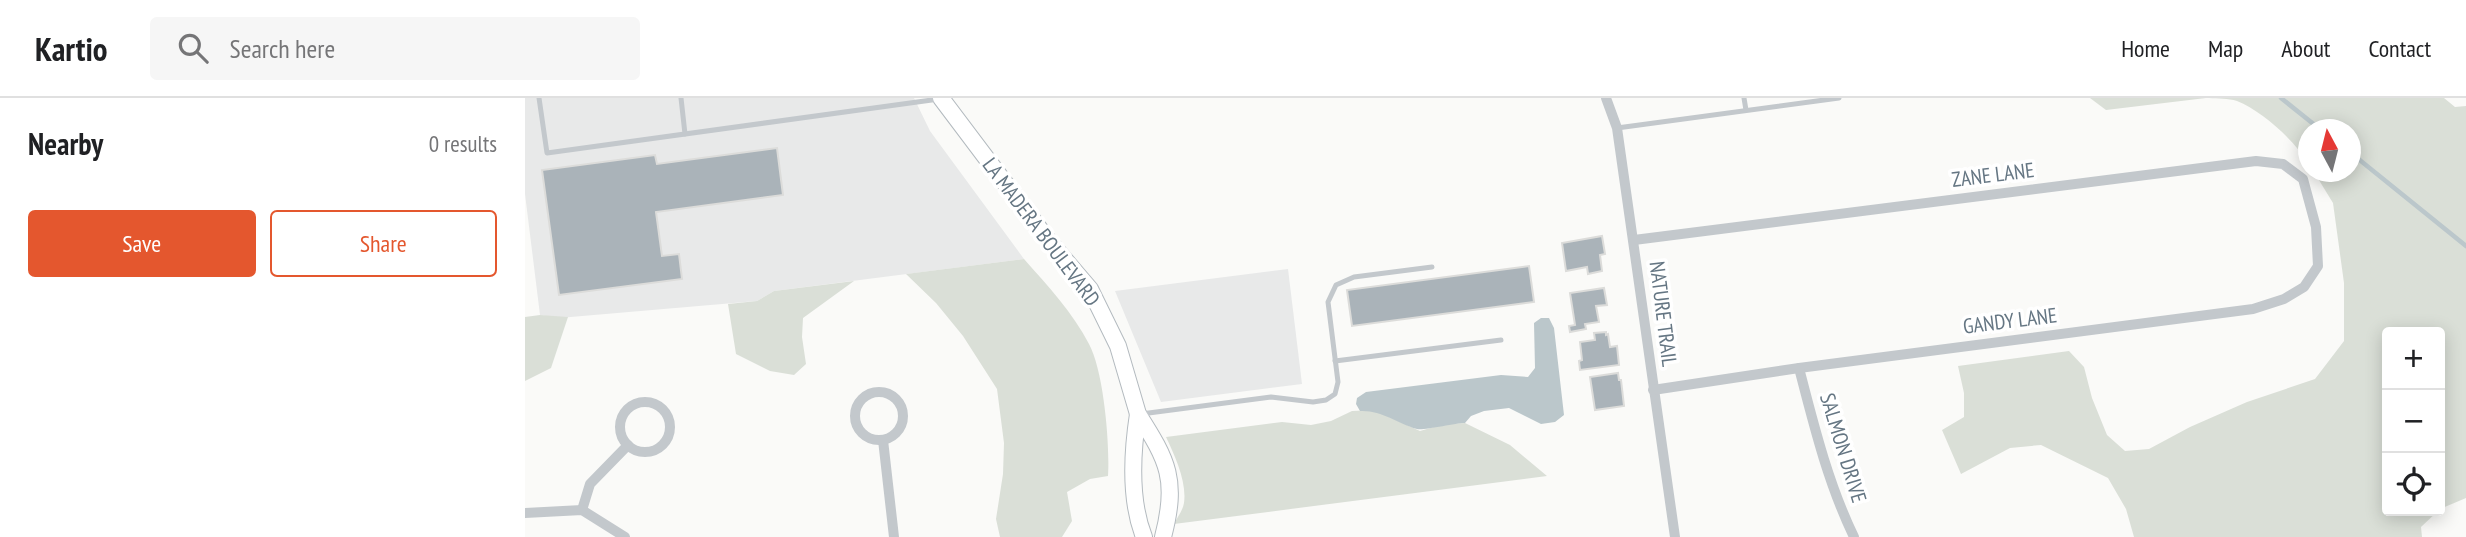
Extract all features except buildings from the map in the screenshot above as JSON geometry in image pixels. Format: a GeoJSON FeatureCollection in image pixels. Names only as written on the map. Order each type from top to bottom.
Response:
{"type":"FeatureCollection","features":[{"type":"Feature","properties":{"kind":"street","name":"LA MADERA BOULEVARD"},"geometry":{"type":"LineString","coordinates":[[941,98],[1048,240],[1090,289],[1118,345],[1138,414],[1160,449],[1170,475],[1171,496],[1163,537]]}},
{"type":"Feature","properties":{"kind":"street","name":"NATURE TRAIL"},"geometry":{"type":"LineString","coordinates":[[1606,98],[1617,128],[1675,537]]}},
{"type":"Feature","properties":{"kind":"street","name":"ZANE LANE"},"geometry":{"type":"LineString","coordinates":[[1634,240],[2256,161],[2283,164],[2303,178],[2316,227]]}},
{"type":"Feature","properties":{"kind":"street","name":"GANDY LANE"},"geometry":{"type":"LineString","coordinates":[[1653,390],[2253,309],[2284,299],[2304,287],[2318,266],[2316,227]]}},
{"type":"Feature","properties":{"kind":"street","name":"SALMON DRIVE"},"geometry":{"type":"LineString","coordinates":[[1799,369],[1818,443],[1840,508],[1854,537]]}},
{"type":"Feature","properties":{"kind":"street"},"geometry":{"type":"LineString","coordinates":[[877,392],[893,396],[899,402],[904,418],[897,433],[883,440],[875,440],[861,433],[855,419],[855,411],[863,398],[877,392]]}},
{"type":"Feature","properties":{"kind":"street"},"geometry":{"type":"LineString","coordinates":[[646,402],[661,408],[666,414],[670,430],[664,444],[650,452],[634,450],[628,445],[620,430],[624,414],[630,408],[646,402]]}},
{"type":"Feature","properties":{"kind":"street","name":"LA MADERA BOULEVARD"},"geometry":{"type":"LineString","coordinates":[[1138,414],[1133,449],[1134,483],[1140,527],[1144,537]]}},
{"type":"Feature","properties":{"kind":"street"},"geometry":{"type":"LineString","coordinates":[[883,440],[894,537]]}},
{"type":"Feature","properties":{"kind":"street"},"geometry":{"type":"LineString","coordinates":[[582,510],[590,484],[628,445]]}},
{"type":"Feature","properties":{"kind":"street"},"geometry":{"type":"LineString","coordinates":[[525,513],[582,510],[625,537]]}},
{"type":"Feature","properties":{"kind":"lane"},"geometry":{"type":"LineString","coordinates":[[539,98],[547,153],[941,98]]}},
{"type":"Feature","properties":{"kind":"lane"},"geometry":{"type":"LineString","coordinates":[[681,98],[685,134]]}},
{"type":"Feature","properties":{"kind":"lane"},"geometry":{"type":"LineString","coordinates":[[1744,98],[1746,110]]}},
{"type":"Feature","properties":{"kind":"lane"},"geometry":{"type":"LineString","coordinates":[[1617,128],[1839,98]]}},
{"type":"Feature","properties":{"kind":"lane"},"geometry":{"type":"LineString","coordinates":[[1138,414],[1271,397],[1313,402],[1326,400],[1335,394],[1338,382],[1328,303],[1336,285],[1354,277],[1431,267]]}},
{"type":"Feature","properties":{"kind":"lane"},"geometry":{"type":"LineString","coordinates":[[1335,361],[1501,340]]}},
{"type":"Feature","properties":{"kind":"shaded area"},"geometry":{"type":"Polygon","coordinates":[[[525,98],[914,98],[930,131],[1024,259],[774,291],[757,301],[559,318],[540,315],[525,194],[525,98]]]}},
{"type":"Feature","properties":{"kind":"shaded area"},"geometry":{"type":"Polygon","coordinates":[[[2090,98],[2206,98],[2106,110],[2090,98]]]}},
{"type":"Feature","properties":{"kind":"shaded area"},"geometry":{"type":"Polygon","coordinates":[[[2209,98],[2444,98],[2455,107],[2466,106],[2466,498],[2445,507],[2445,327],[2382,327],[2382,516],[2433,516],[2421,527],[2422,537],[2134,537],[2126,509],[2108,478],[2041,445],[2010,448],[1961,474],[1942,430],[1964,417],[1964,393],[1958,366],[2069,351],[2084,367],[2092,398],[2107,435],[2125,451],[2149,449],[2190,427],[2247,402],[2315,379],[2344,341],[2344,283],[2333,203],[2320,182],[2361,182],[2361,119],[2298,119],[2298,150],[2267,119],[2237,101],[2209,98]]]}},
{"type":"Feature","properties":{"kind":"shaded area"},"geometry":{"type":"Polygon","coordinates":[[[1024,259],[1068,311],[1089,344],[1099,372],[1105,409],[1108,476],[1090,479],[1067,492],[1072,521],[1062,537],[1000,537],[996,519],[1003,474],[1004,443],[997,389],[963,336],[936,303],[906,274],[1024,259]]]}},
{"type":"Feature","properties":{"kind":"shaded area"},"geometry":{"type":"Polygon","coordinates":[[[1288,269],[1302,384],[1161,402],[1115,291],[1288,269]]]}},
{"type":"Feature","properties":{"kind":"shaded area"},"geometry":{"type":"Polygon","coordinates":[[[854,281],[803,318],[802,337],[806,364],[794,375],[770,371],[736,354],[728,304],[757,301],[774,291],[854,281]]]}},
{"type":"Feature","properties":{"kind":"shaded area"},"geometry":{"type":"Polygon","coordinates":[[[525,317],[568,317],[551,368],[525,381],[525,317]]]}},
{"type":"Feature","properties":{"kind":"shaded area"},"geometry":{"type":"Polygon","coordinates":[[[1541,318],[1549,318],[1554,328],[1564,415],[1555,422],[1541,424],[1509,408],[1484,411],[1471,416],[1465,423],[1420,429],[1389,417],[1360,411],[1356,404],[1357,398],[1366,392],[1501,375],[1528,377],[1535,368],[1534,323],[1541,318]]]}},
{"type":"Feature","properties":{"kind":"shaded area"},"geometry":{"type":"Polygon","coordinates":[[[1374,410],[1420,431],[1444,424],[1465,423],[1510,445],[1547,476],[1174,524],[1183,506],[1184,486],[1166,437],[1282,422],[1311,425],[1331,421],[1352,411],[1374,410]]]}},
{"type":"Feature","properties":{"kind":"waterway"},"geometry":{"type":"LineString","coordinates":[[2281,98],[2307,119]]}},
{"type":"Feature","properties":{"kind":"waterway"},"geometry":{"type":"LineString","coordinates":[[2361,161],[2466,246]]}}]}
